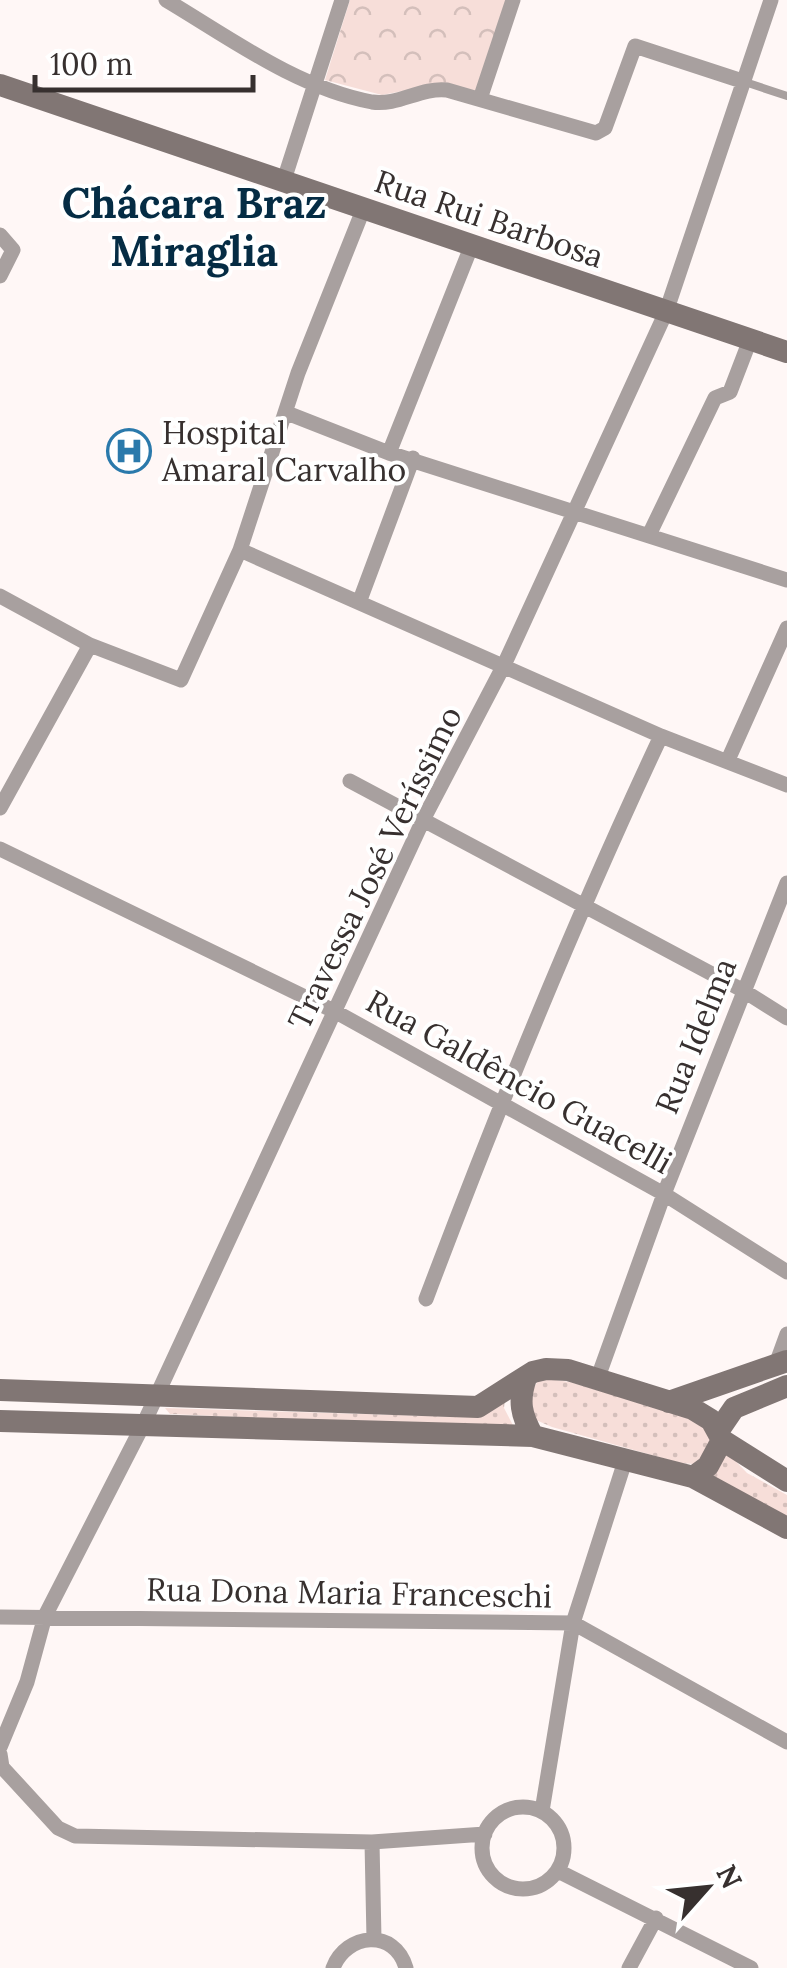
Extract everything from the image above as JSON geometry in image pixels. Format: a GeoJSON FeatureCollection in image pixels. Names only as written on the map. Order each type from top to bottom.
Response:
{"type":"FeatureCollection","features":[{"type":"Feature","properties":{"kind":"main road","name":"Rua Rui Barbosa"},"geometry":{"type":"LineString","coordinates":[[0,85],[787,352]]}},
{"type":"Feature","properties":{"kind":"main road"},"geometry":{"type":"LineString","coordinates":[[0,1390],[478,1407],[546,1369],[568,1370],[693,1409],[721,1435],[787,1481]]}},
{"type":"Feature","properties":{"kind":"main road"},"geometry":{"type":"LineString","coordinates":[[668,1402],[783,1371]]}},
{"type":"Feature","properties":{"kind":"main road"},"geometry":{"type":"LineString","coordinates":[[693,1477],[717,1455],[721,1435],[734,1408],[783,1371]]}},
{"type":"Feature","properties":{"kind":"main road"},"geometry":{"type":"LineString","coordinates":[[526,1378],[520,1398],[523,1418],[533,1436]]}},
{"type":"Feature","properties":{"kind":"main road"},"geometry":{"type":"LineString","coordinates":[[0,1420],[533,1436],[693,1477],[787,1528]]}},
{"type":"Feature","properties":{"kind":"street"},"geometry":{"type":"LineString","coordinates":[[166,0],[276,66],[374,102],[434,89],[596,132],[605,128],[635,46],[742,81]]}},
{"type":"Feature","properties":{"kind":"street"},"geometry":{"type":"LineString","coordinates":[[282,183],[342,0]]}},
{"type":"Feature","properties":{"kind":"street"},"geometry":{"type":"LineString","coordinates":[[480,99],[513,0]]}},
{"type":"Feature","properties":{"kind":"street","name":"Travessa José Veríssimo"},"geometry":{"type":"LineString","coordinates":[[0,1750],[45,1616],[144,1423],[424,818],[504,665],[666,312],[771,0]]}},
{"type":"Feature","properties":{"kind":"street"},"geometry":{"type":"LineString","coordinates":[[0,596],[90,645],[181,680],[240,550],[298,373],[362,210]]}},
{"type":"Feature","properties":{"kind":"street"},"geometry":{"type":"LineString","coordinates":[[0,236],[12,250],[0,276]]}},
{"type":"Feature","properties":{"kind":"street"},"geometry":{"type":"LineString","coordinates":[[389,453],[471,247]]}},
{"type":"Feature","properties":{"kind":"street"},"geometry":{"type":"LineString","coordinates":[[650,536],[714,398],[730,392],[750,340]]}},
{"type":"Feature","properties":{"kind":"street"},"geometry":{"type":"LineString","coordinates":[[287,413],[389,453],[787,580]]}},
{"type":"Feature","properties":{"kind":"street"},"geometry":{"type":"LineString","coordinates":[[360,600],[413,458]]}},
{"type":"Feature","properties":{"kind":"street"},"geometry":{"type":"LineString","coordinates":[[240,550],[661,736],[787,784]]}},
{"type":"Feature","properties":{"kind":"street"},"geometry":{"type":"LineString","coordinates":[[728,760],[787,628]]}},
{"type":"Feature","properties":{"kind":"street"},"geometry":{"type":"LineString","coordinates":[[0,808],[90,645]]}},
{"type":"Feature","properties":{"kind":"street"},"geometry":{"type":"LineString","coordinates":[[426,1299],[500,1102],[583,903],[661,736]]}},
{"type":"Feature","properties":{"kind":"street"},"geometry":{"type":"LineString","coordinates":[[350,781],[744,990],[787,1018]]}},
{"type":"Feature","properties":{"kind":"street","name":"Rua Galdêncio Guacelli"},"geometry":{"type":"LineString","coordinates":[[0,849],[336,1012],[664,1194],[787,1272]]}},
{"type":"Feature","properties":{"kind":"street","name":"Rua Idelma"},"geometry":{"type":"LineString","coordinates":[[597,1380],[664,1194],[787,883]]}},
{"type":"Feature","properties":{"kind":"street"},"geometry":{"type":"LineString","coordinates":[[783,1371],[787,1334]]}},
{"type":"Feature","properties":{"kind":"street"},"geometry":{"type":"LineString","coordinates":[[542,1811],[508,1810],[494,1819],[485,1834],[482,1851],[487,1868],[498,1881],[513,1888],[530,1889],[546,1883],[558,1870],[564,1854],[563,1838],[542,1811],[573,1623],[625,1461]]}},
{"type":"Feature","properties":{"kind":"street","name":"Rua Dona Maria Franceschi"},"geometry":{"type":"LineString","coordinates":[[0,1617],[573,1623],[787,1742]]}},
{"type":"Feature","properties":{"kind":"street"},"geometry":{"type":"LineString","coordinates":[[0,1750],[2,1767],[58,1828],[75,1836],[372,1842],[485,1834]]}},
{"type":"Feature","properties":{"kind":"street"},"geometry":{"type":"LineString","coordinates":[[372,1842],[374,1938]]}},
{"type":"Feature","properties":{"kind":"street"},"geometry":{"type":"LineString","coordinates":[[558,1870],[751,1968]]}},
{"type":"Feature","properties":{"kind":"street"},"geometry":{"type":"LineString","coordinates":[[629,1968],[656,1918]]}},
{"type":"Feature","properties":{"kind":"street"},"geometry":{"type":"LineString","coordinates":[[333,1968],[338,1954],[354,1942],[374,1938],[392,1946],[406,1968]]}},
{"type":"Feature","properties":{"kind":"lane"},"geometry":{"type":"LineString","coordinates":[[742,81],[787,96]]}},
{"type":"Feature","properties":{"kind":"green space"},"geometry":{"type":"Polygon","coordinates":[[[350,0],[506,0],[476,93],[418,88],[382,95],[325,80],[350,0]]]}},
{"type":"Feature","properties":{"kind":"green space"},"geometry":{"type":"Polygon","coordinates":[[[540,1378],[570,1382],[702,1421],[710,1429],[711,1448],[694,1464],[680,1463],[552,1427],[536,1420],[529,1395],[540,1378]]]}},
{"type":"Feature","properties":{"kind":"green space"},"geometry":{"type":"Polygon","coordinates":[[[505,1399],[504,1408],[515,1429],[170,1414],[165,1408],[465,1417],[505,1399]]]}},
{"type":"Feature","properties":{"kind":"green space"},"geometry":{"type":"Polygon","coordinates":[[[728,1453],[747,1473],[787,1495],[787,1517],[707,1475],[728,1453]]]}},
{"type":"Feature","properties":{"kind":"place","name":"Hospital Amaral Carvalho"},"geometry":{"type":"Point","coordinates":[129,451]}},
{"type":"Feature","properties":{"kind":"district","name":"Chácara Braz Miraglia"},"geometry":{"type":"Point","coordinates":[194,227]}}]}
